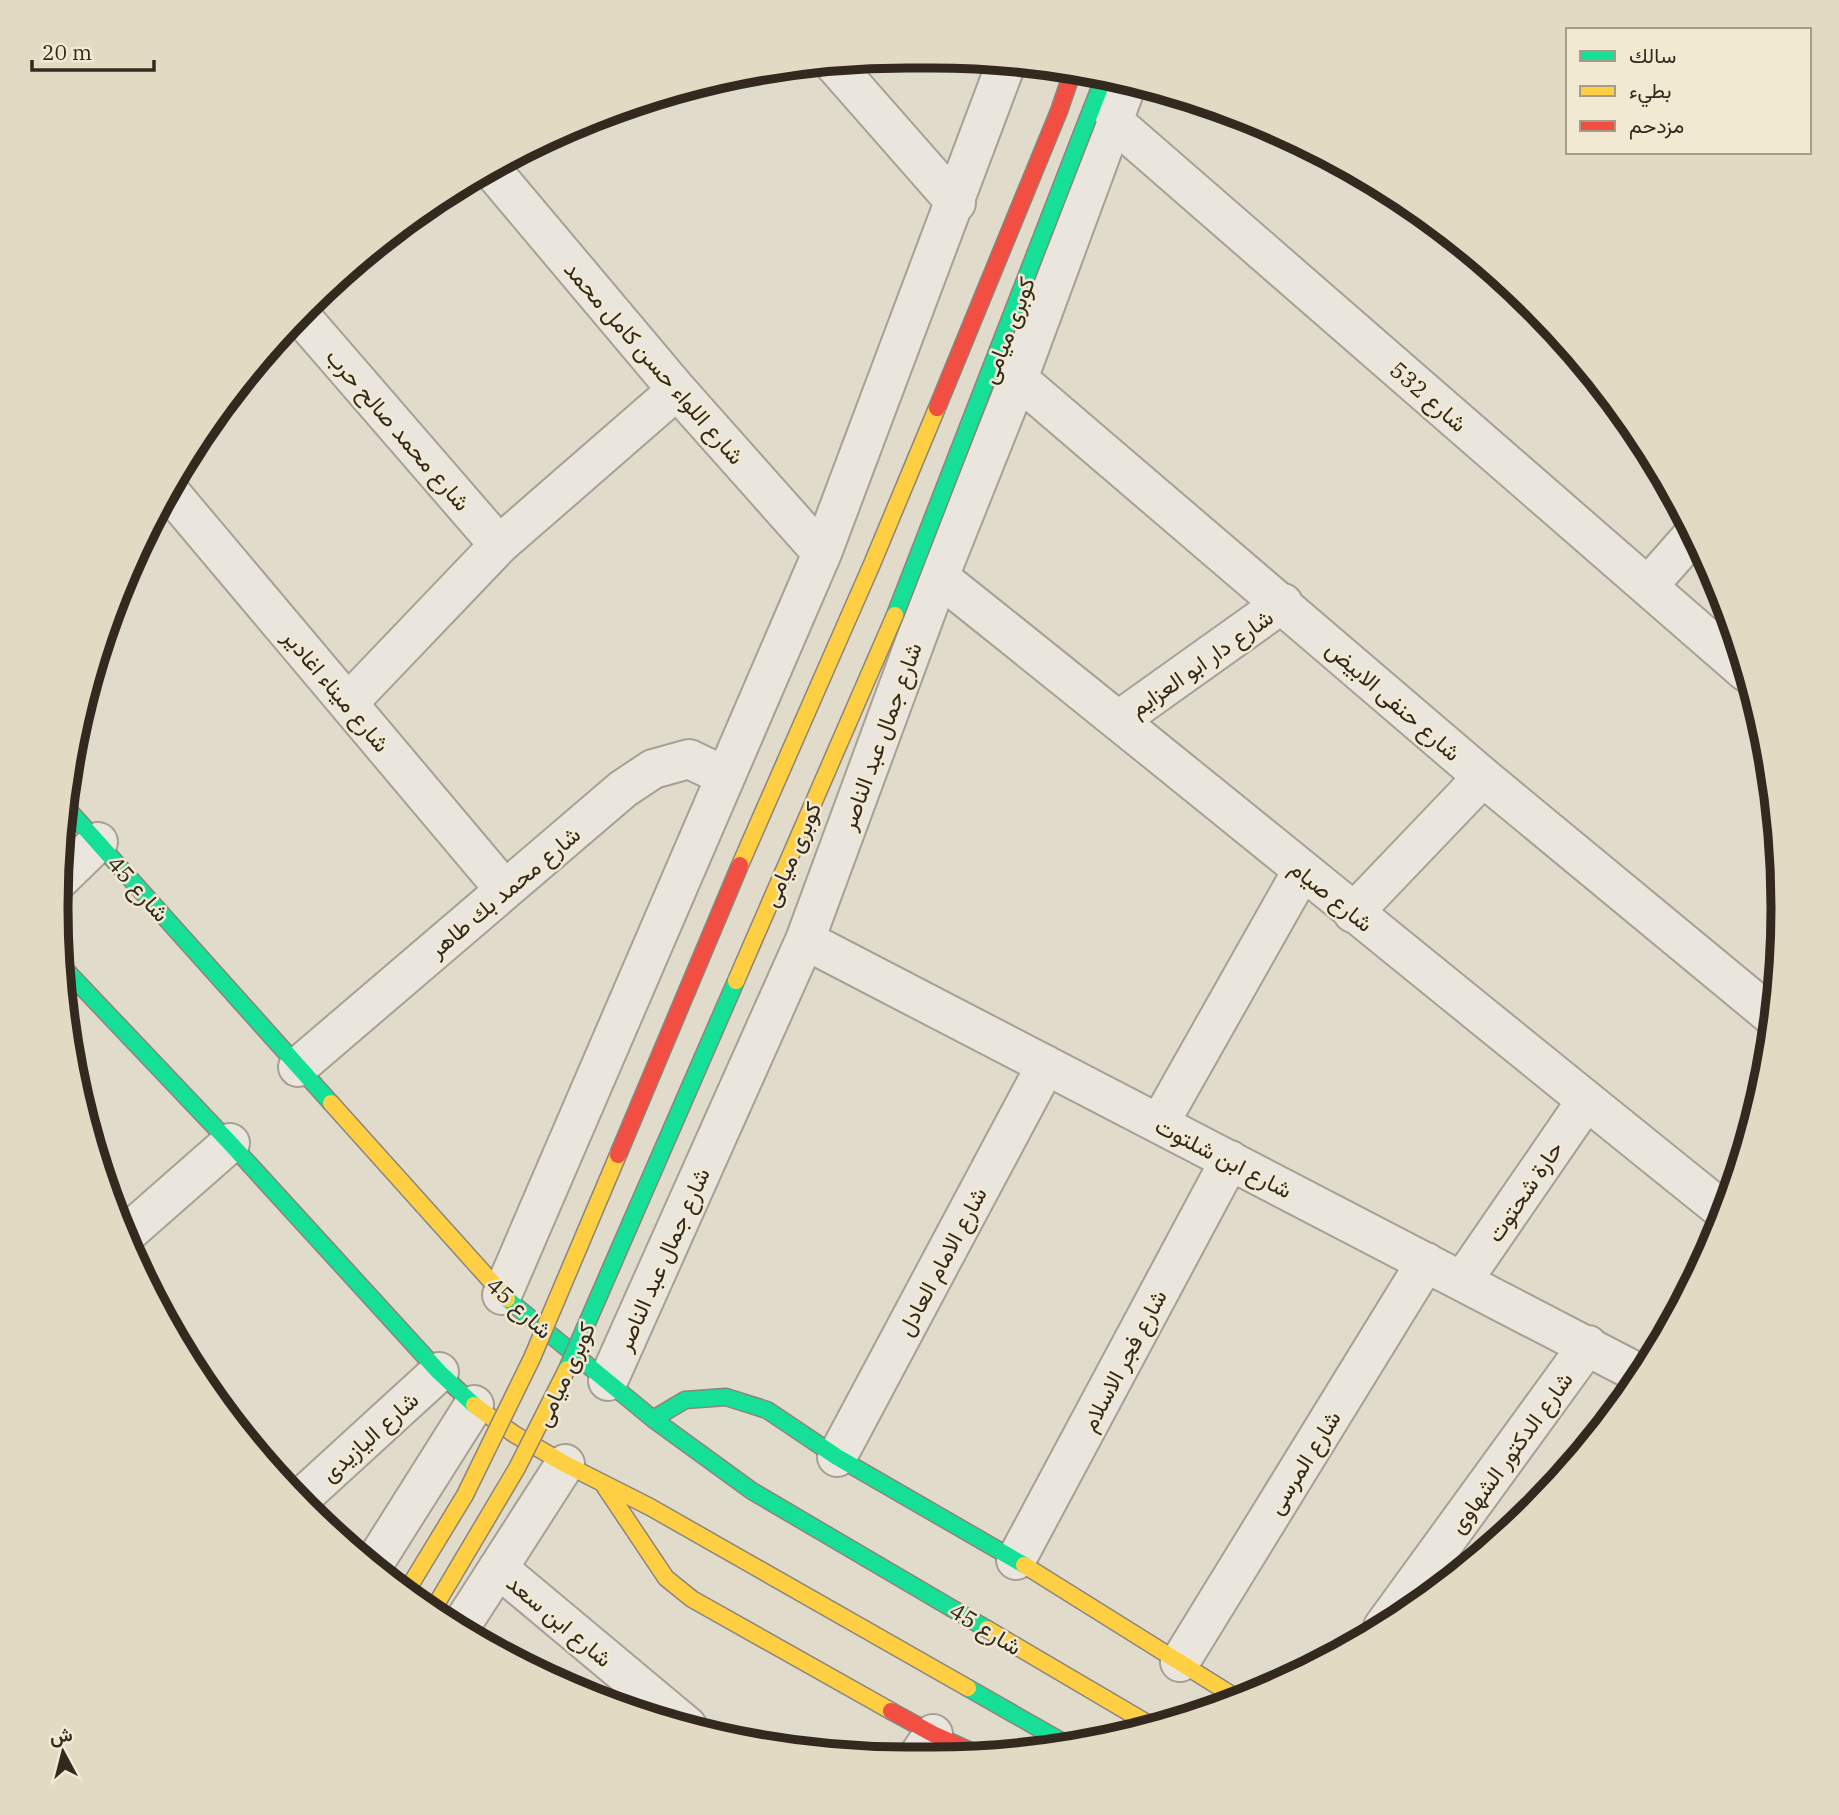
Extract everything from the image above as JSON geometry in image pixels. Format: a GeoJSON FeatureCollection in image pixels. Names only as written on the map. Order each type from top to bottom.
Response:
{"type":"FeatureCollection","features":[{"type":"Feature","properties":{"kind":"main road","name":"كوبرى ميامى"},"geometry":{"type":"LineString","coordinates":[[411,1583],[465,1495],[523,1379],[749,844],[872,564],[1070,80]]}},
{"type":"Feature","properties":{"kind":"main road","name":"كوبرى ميامى"},"geometry":{"type":"LineString","coordinates":[[438,1602],[493,1513],[563,1378],[911,579],[1100,119],[1104,86]]}},
{"type":"Feature","properties":{"kind":"main road","name":"شارع 45"},"geometry":{"type":"LineString","coordinates":[[73,815],[502,1295],[653,1419],[752,1491],[1141,1720]]}},
{"type":"Feature","properties":{"kind":"main road"},"geometry":{"type":"LineString","coordinates":[[71,976],[230,1143],[439,1372],[474,1405],[514,1434],[565,1464],[650,1507],[1055,1738]]}},
{"type":"Feature","properties":{"kind":"main road"},"geometry":{"type":"LineString","coordinates":[[653,1419],[685,1400],[726,1397],[767,1410],[837,1457],[1016,1560],[1228,1692]]}},
{"type":"Feature","properties":{"kind":"main road"},"geometry":{"type":"LineString","coordinates":[[602,1482],[666,1578],[692,1599],[925,1746]]}},
{"type":"Feature","properties":{"kind":"street"},"geometry":{"type":"LineString","coordinates":[[840,71],[956,203]]}},
{"type":"Feature","properties":{"kind":"street"},"geometry":{"type":"LineString","coordinates":[[502,1295],[822,553],[1003,72]]}},
{"type":"Feature","properties":{"kind":"street","name":"شارع جمال عبد الناصر"},"geometry":{"type":"LineString","coordinates":[[608,1381],[805,940],[939,577],[1018,379],[1100,119],[1122,90]]}},
{"type":"Feature","properties":{"kind":"street","name":"شارع 532"},"geometry":{"type":"LineString","coordinates":[[1100,119],[1733,662]]}},
{"type":"Feature","properties":{"kind":"street","name":"شارع اللواء حسن كامل محمد"},"geometry":{"type":"LineString","coordinates":[[497,176],[677,390],[822,553]]}},
{"type":"Feature","properties":{"kind":"street","name":"شارع محمد صالح حرب"},"geometry":{"type":"LineString","coordinates":[[306,322],[499,545]]}},
{"type":"Feature","properties":{"kind":"street","name":"شارع حنفى الابيض"},"geometry":{"type":"LineString","coordinates":[[1018,379],[1483,777],[1765,1010]]}},
{"type":"Feature","properties":{"kind":"street"},"geometry":{"type":"LineString","coordinates":[[348,703],[499,545],[677,390]]}},
{"type":"Feature","properties":{"kind":"street","name":"شارع ميناء اغادير"},"geometry":{"type":"LineString","coordinates":[[176,498],[505,890]]}},
{"type":"Feature","properties":{"kind":"street"},"geometry":{"type":"LineString","coordinates":[[1648,586],[1687,542]]}},
{"type":"Feature","properties":{"kind":"street","name":"شارع صيام"},"geometry":{"type":"LineString","coordinates":[[939,577],[1716,1205]]}},
{"type":"Feature","properties":{"kind":"street","name":"شارع دار ابو العزايم"},"geometry":{"type":"LineString","coordinates":[[1119,720],[1283,604]]}},
{"type":"Feature","properties":{"kind":"street","name":"شارع محمد بك طاهر"},"geometry":{"type":"LineString","coordinates":[[298,1067],[623,789],[653,769],[689,759],[726,776]]}},
{"type":"Feature","properties":{"kind":"street"},"geometry":{"type":"LineString","coordinates":[[1353,912],[1483,777]]}},
{"type":"Feature","properties":{"kind":"street"},"geometry":{"type":"LineString","coordinates":[[69,870],[98,842]]}},
{"type":"Feature","properties":{"kind":"street"},"geometry":{"type":"LineString","coordinates":[[1159,1124],[1302,871]]}},
{"type":"Feature","properties":{"kind":"street","name":"شارع ابن شلتوت"},"geometry":{"type":"LineString","coordinates":[[805,940],[1632,1369]]}},
{"type":"Feature","properties":{"kind":"street","name":"شارع الامام العادل"},"geometry":{"type":"LineString","coordinates":[[837,1457],[1046,1065]]}},
{"type":"Feature","properties":{"kind":"street","name":"حارة شحتوت"},"geometry":{"type":"LineString","coordinates":[[1463,1280],[1586,1101]]}},
{"type":"Feature","properties":{"kind":"street"},"geometry":{"type":"LineString","coordinates":[[132,1229],[230,1143]]}},
{"type":"Feature","properties":{"kind":"street","name":"شارع فجر الاسلام"},"geometry":{"type":"LineString","coordinates":[[1016,1560],[1230,1160]]}},
{"type":"Feature","properties":{"kind":"street","name":"شارع المرسى"},"geometry":{"type":"LineString","coordinates":[[1180,1662],[1426,1262]]}},
{"type":"Feature","properties":{"kind":"street","name":"شارع الدكتور الشهاوى"},"geometry":{"type":"LineString","coordinates":[[1400,1603],[1588,1345]]}},
{"type":"Feature","properties":{"kind":"street","name":"شارع اليازيدى"},"geometry":{"type":"LineString","coordinates":[[307,1493],[439,1372]]}},
{"type":"Feature","properties":{"kind":"street"},"geometry":{"type":"LineString","coordinates":[[378,1557],[474,1405]]}},
{"type":"Feature","properties":{"kind":"street"},"geometry":{"type":"LineString","coordinates":[[465,1620],[565,1464]]}},
{"type":"Feature","properties":{"kind":"street","name":"شارع ابن سعد"},"geometry":{"type":"LineString","coordinates":[[498,1568],[670,1712]]}},
{"type":"Feature","properties":{"kind":"traffic: fast"},"geometry":{"type":"LineString","coordinates":[[1088,118],[1101,85]]}},
{"type":"Feature","properties":{"kind":"traffic: fast"},"geometry":{"type":"LineString","coordinates":[[895,615],[1088,118]]}},
{"type":"Feature","properties":{"kind":"traffic: fast"},"geometry":{"type":"LineString","coordinates":[[73,815],[331,1103]]}},
{"type":"Feature","properties":{"kind":"traffic: fast"},"geometry":{"type":"LineString","coordinates":[[71,976],[230,1143],[439,1372],[474,1405]]}},
{"type":"Feature","properties":{"kind":"traffic: fast"},"geometry":{"type":"LineString","coordinates":[[567,1369],[736,981]]}},
{"type":"Feature","properties":{"kind":"traffic: fast"},"geometry":{"type":"LineString","coordinates":[[507,1299],[653,1419],[752,1491],[987,1629]]}},
{"type":"Feature","properties":{"kind":"traffic: fast"},"geometry":{"type":"LineString","coordinates":[[653,1419],[685,1400],[726,1397],[767,1410],[837,1457],[1024,1565]]}},
{"type":"Feature","properties":{"kind":"traffic: fast"},"geometry":{"type":"LineString","coordinates":[[968,1688],[1055,1738]]}},
{"type":"Feature","properties":{"kind":"traffic: slow"},"geometry":{"type":"LineString","coordinates":[[740,865],[937,408]]}},
{"type":"Feature","properties":{"kind":"traffic: slow"},"geometry":{"type":"LineString","coordinates":[[736,981],[895,615]]}},
{"type":"Feature","properties":{"kind":"traffic: slow"},"geometry":{"type":"LineString","coordinates":[[331,1103],[507,1299]]}},
{"type":"Feature","properties":{"kind":"traffic: slow"},"geometry":{"type":"LineString","coordinates":[[411,1583],[465,1495],[532,1358],[618,1155]]}},
{"type":"Feature","properties":{"kind":"traffic: slow"},"geometry":{"type":"LineString","coordinates":[[437,1602],[517,1468],[567,1369]]}},
{"type":"Feature","properties":{"kind":"traffic: slow"},"geometry":{"type":"LineString","coordinates":[[474,1405],[514,1434],[565,1464],[650,1507],[968,1688]]}},
{"type":"Feature","properties":{"kind":"traffic: slow"},"geometry":{"type":"LineString","coordinates":[[605,1487],[666,1578],[692,1599],[891,1711]]}},
{"type":"Feature","properties":{"kind":"traffic: slow"},"geometry":{"type":"LineString","coordinates":[[1024,1565],[1228,1692]]}},
{"type":"Feature","properties":{"kind":"traffic: slow"},"geometry":{"type":"LineString","coordinates":[[987,1629],[1141,1720]]}},
{"type":"Feature","properties":{"kind":"traffic: jam"},"geometry":{"type":"LineString","coordinates":[[1059,111],[1070,80]]}},
{"type":"Feature","properties":{"kind":"traffic: jam"},"geometry":{"type":"LineString","coordinates":[[937,408],[1059,111]]}},
{"type":"Feature","properties":{"kind":"traffic: jam"},"geometry":{"type":"LineString","coordinates":[[618,1155],[740,865]]}},
{"type":"Feature","properties":{"kind":"traffic: jam"},"geometry":{"type":"LineString","coordinates":[[891,1711],[959,1746]]}}]}
